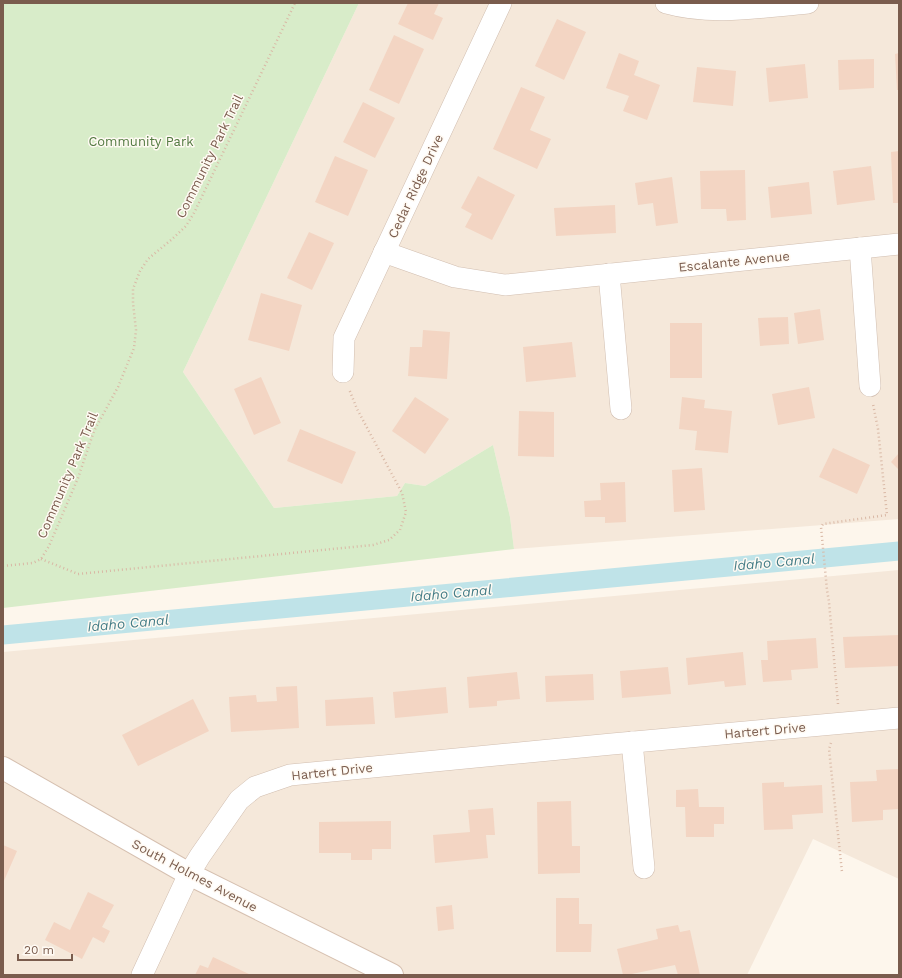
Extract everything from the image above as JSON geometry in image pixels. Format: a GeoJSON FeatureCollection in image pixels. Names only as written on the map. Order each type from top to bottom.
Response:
{"type":"FeatureCollection","features":[{"type":"Feature","properties":{"kind":"main road","name":"South Holmes Avenue"},"geometry":{"type":"LineString","coordinates":[[3,768],[189,874],[392,975]]}},
{"type":"Feature","properties":{"kind":"street","name":"Cedar Ridge Drive"},"geometry":{"type":"LineString","coordinates":[[343,372],[344,338],[501,3]]}},
{"type":"Feature","properties":{"kind":"street"},"geometry":{"type":"LineString","coordinates":[[666,3],[699,9],[741,9],[808,3]]}},
{"type":"Feature","properties":{"kind":"street","name":"Escalante Avenue"},"geometry":{"type":"LineString","coordinates":[[384,252],[455,277],[505,285],[899,244]]}},
{"type":"Feature","properties":{"kind":"street"},"geometry":{"type":"LineString","coordinates":[[860,248],[870,386]]}},
{"type":"Feature","properties":{"kind":"street"},"geometry":{"type":"LineString","coordinates":[[609,274],[621,409]]}},
{"type":"Feature","properties":{"kind":"street","name":"Hartert Drive"},"geometry":{"type":"LineString","coordinates":[[142,975],[189,874],[239,800],[256,787],[290,775],[899,718]]}},
{"type":"Feature","properties":{"kind":"street"},"geometry":{"type":"LineString","coordinates":[[632,742],[644,868]]}},
{"type":"Feature","properties":{"kind":"path","name":"Community Park Trail"},"geometry":{"type":"LineString","coordinates":[[3,566],[34,563],[42,559],[49,546],[78,478],[94,430],[118,387],[134,348],[136,330],[133,303],[134,289],[140,271],[148,259],[186,226],[194,213],[295,3]]}},
{"type":"Feature","properties":{"kind":"path"},"geometry":{"type":"LineString","coordinates":[[42,559],[78,574],[373,545],[389,540],[400,530],[406,512],[402,493],[357,409],[343,372]]}},
{"type":"Feature","properties":{"kind":"path"},"geometry":{"type":"LineString","coordinates":[[838,704],[821,527],[823,524],[887,515],[878,429],[870,386]]}},
{"type":"Feature","properties":{"kind":"path"},"geometry":{"type":"LineString","coordinates":[[831,742],[829,749],[842,872]]}},
{"type":"Feature","properties":{"kind":"shaded area"},"geometry":{"type":"Polygon","coordinates":[[[359,3],[899,3],[899,519],[514,549],[510,517],[493,445],[425,486],[405,483],[397,496],[274,508],[183,372],[359,3]]]}},
{"type":"Feature","properties":{"kind":"shaded area"},"geometry":{"type":"Polygon","coordinates":[[[899,570],[899,879],[813,839],[747,975],[3,975],[3,652],[899,570]]]}},
{"type":"Feature","properties":{"kind":"green space","name":"Community Park"},"geometry":{"type":"Polygon","coordinates":[[[3,3],[359,3],[183,372],[274,508],[397,496],[405,483],[425,486],[493,445],[510,517],[514,549],[3,608],[3,3]]]}},
{"type":"Feature","properties":{"kind":"building"},"geometry":{"type":"Polygon","coordinates":[[[408,3],[439,3],[434,14],[443,18],[433,40],[398,24],[408,3]]]}},
{"type":"Feature","properties":{"kind":"building"},"geometry":{"type":"Polygon","coordinates":[[[557,19],[586,32],[564,80],[535,66],[557,19]]]}},
{"type":"Feature","properties":{"kind":"building"},"geometry":{"type":"Polygon","coordinates":[[[394,35],[424,49],[399,104],[369,90],[394,35]]]}},
{"type":"Feature","properties":{"kind":"building"},"geometry":{"type":"Polygon","coordinates":[[[619,53],[639,61],[634,75],[660,85],[647,120],[623,111],[629,96],[606,88],[619,53]]]}},
{"type":"Feature","properties":{"kind":"building"},"geometry":{"type":"Polygon","coordinates":[[[899,53],[899,90],[897,90],[895,54],[899,53]]]}},
{"type":"Feature","properties":{"kind":"building"},"geometry":{"type":"Polygon","coordinates":[[[874,59],[874,88],[839,90],[838,60],[874,59]]]}},
{"type":"Feature","properties":{"kind":"building"},"geometry":{"type":"Polygon","coordinates":[[[805,64],[808,98],[769,102],[766,68],[805,64]]]}},
{"type":"Feature","properties":{"kind":"building"},"geometry":{"type":"Polygon","coordinates":[[[697,67],[736,71],[733,106],[693,102],[697,67]]]}},
{"type":"Feature","properties":{"kind":"building"},"geometry":{"type":"Polygon","coordinates":[[[521,87],[545,97],[530,130],[551,139],[537,169],[493,149],[521,87]]]}},
{"type":"Feature","properties":{"kind":"building"},"geometry":{"type":"Polygon","coordinates":[[[363,102],[395,118],[375,158],[343,142],[363,102]]]}},
{"type":"Feature","properties":{"kind":"building"},"geometry":{"type":"Polygon","coordinates":[[[899,151],[899,203],[893,203],[891,152],[899,151]]]}},
{"type":"Feature","properties":{"kind":"building"},"geometry":{"type":"Polygon","coordinates":[[[335,156],[368,170],[348,216],[315,202],[335,156]]]}},
{"type":"Feature","properties":{"kind":"building"},"geometry":{"type":"Polygon","coordinates":[[[871,166],[875,200],[837,205],[833,171],[871,166]]]}},
{"type":"Feature","properties":{"kind":"building"},"geometry":{"type":"Polygon","coordinates":[[[745,170],[746,220],[727,221],[726,209],[701,209],[700,171],[745,170]]]}},
{"type":"Feature","properties":{"kind":"building"},"geometry":{"type":"Polygon","coordinates":[[[478,176],[515,195],[492,240],[465,227],[472,214],[461,208],[478,176]]]}},
{"type":"Feature","properties":{"kind":"building"},"geometry":{"type":"Polygon","coordinates":[[[672,177],[678,223],[656,226],[653,203],[638,205],[635,183],[672,177]]]}},
{"type":"Feature","properties":{"kind":"building"},"geometry":{"type":"Polygon","coordinates":[[[809,182],[812,214],[771,218],[768,187],[809,182]]]}},
{"type":"Feature","properties":{"kind":"building"},"geometry":{"type":"Polygon","coordinates":[[[615,205],[616,233],[556,236],[554,208],[615,205]]]}},
{"type":"Feature","properties":{"kind":"building"},"geometry":{"type":"Polygon","coordinates":[[[309,232],[334,243],[312,290],[287,278],[309,232]]]}},
{"type":"Feature","properties":{"kind":"building"},"geometry":{"type":"Polygon","coordinates":[[[261,293],[302,305],[289,351],[248,340],[261,293]]]}},
{"type":"Feature","properties":{"kind":"building"},"geometry":{"type":"Polygon","coordinates":[[[820,309],[824,340],[798,344],[794,313],[820,309]]]}},
{"type":"Feature","properties":{"kind":"building"},"geometry":{"type":"Polygon","coordinates":[[[788,317],[789,344],[760,346],[758,318],[788,317]]]}},
{"type":"Feature","properties":{"kind":"building"},"geometry":{"type":"Polygon","coordinates":[[[670,323],[702,323],[702,378],[670,378],[670,323]]]}},
{"type":"Feature","properties":{"kind":"building"},"geometry":{"type":"Polygon","coordinates":[[[423,330],[450,332],[447,379],[408,376],[410,347],[422,347],[423,330]]]}},
{"type":"Feature","properties":{"kind":"building"},"geometry":{"type":"Polygon","coordinates":[[[572,342],[576,377],[526,382],[523,347],[572,342]]]}},
{"type":"Feature","properties":{"kind":"building"},"geometry":{"type":"Polygon","coordinates":[[[261,377],[281,423],[254,435],[234,389],[261,377]]]}},
{"type":"Feature","properties":{"kind":"building"},"geometry":{"type":"Polygon","coordinates":[[[809,387],[815,418],[778,425],[772,394],[809,387]]]}},
{"type":"Feature","properties":{"kind":"building"},"geometry":{"type":"Polygon","coordinates":[[[415,397],[449,419],[425,454],[392,431],[415,397]]]}},
{"type":"Feature","properties":{"kind":"building"},"geometry":{"type":"Polygon","coordinates":[[[682,397],[705,400],[704,408],[732,411],[728,453],[695,450],[697,431],[679,429],[682,397]]]}},
{"type":"Feature","properties":{"kind":"building"},"geometry":{"type":"Polygon","coordinates":[[[519,411],[554,412],[554,457],[518,456],[519,411]]]}},
{"type":"Feature","properties":{"kind":"building"},"geometry":{"type":"Polygon","coordinates":[[[300,429],[356,452],[342,484],[287,461],[300,429]]]}},
{"type":"Feature","properties":{"kind":"building"},"geometry":{"type":"Polygon","coordinates":[[[833,448],[870,465],[857,494],[819,477],[833,448]]]}},
{"type":"Feature","properties":{"kind":"building"},"geometry":{"type":"Polygon","coordinates":[[[899,453],[899,470],[891,462],[899,453]]]}},
{"type":"Feature","properties":{"kind":"building"},"geometry":{"type":"Polygon","coordinates":[[[702,468],[705,510],[674,512],[672,470],[702,468]]]}},
{"type":"Feature","properties":{"kind":"building"},"geometry":{"type":"Polygon","coordinates":[[[625,482],[626,522],[605,523],[605,517],[585,517],[584,501],[601,500],[600,483],[625,482]]]}},
{"type":"Feature","properties":{"kind":"building"},"geometry":{"type":"Polygon","coordinates":[[[899,635],[899,666],[845,668],[843,637],[899,635]]]}},
{"type":"Feature","properties":{"kind":"building"},"geometry":{"type":"Polygon","coordinates":[[[816,638],[818,668],[791,670],[792,680],[763,682],[761,660],[768,660],[767,641],[816,638]]]}},
{"type":"Feature","properties":{"kind":"building"},"geometry":{"type":"Polygon","coordinates":[[[743,652],[746,685],[725,687],[724,681],[688,685],[686,658],[743,652]]]}},
{"type":"Feature","properties":{"kind":"building"},"geometry":{"type":"Polygon","coordinates":[[[668,667],[671,694],[622,698],[620,671],[668,667]]]}},
{"type":"Feature","properties":{"kind":"building"},"geometry":{"type":"Polygon","coordinates":[[[517,672],[520,699],[497,701],[497,706],[469,708],[467,677],[517,672]]]}},
{"type":"Feature","properties":{"kind":"building"},"geometry":{"type":"Polygon","coordinates":[[[593,674],[594,700],[546,702],[545,676],[593,674]]]}},
{"type":"Feature","properties":{"kind":"building"},"geometry":{"type":"Polygon","coordinates":[[[297,686],[299,728],[231,732],[229,697],[256,695],[257,702],[277,701],[276,687],[297,686]]]}},
{"type":"Feature","properties":{"kind":"building"},"geometry":{"type":"Polygon","coordinates":[[[446,687],[448,713],[395,718],[393,692],[446,687]]]}},
{"type":"Feature","properties":{"kind":"building"},"geometry":{"type":"Polygon","coordinates":[[[373,697],[375,724],[326,726],[325,700],[373,697]]]}},
{"type":"Feature","properties":{"kind":"building"},"geometry":{"type":"Polygon","coordinates":[[[193,699],[209,731],[138,766],[122,735],[193,699]]]}},
{"type":"Feature","properties":{"kind":"building"},"geometry":{"type":"Polygon","coordinates":[[[899,769],[899,809],[883,810],[883,820],[852,822],[850,782],[877,781],[876,770],[899,769]]]}},
{"type":"Feature","properties":{"kind":"building"},"geometry":{"type":"Polygon","coordinates":[[[784,782],[784,787],[822,785],[823,813],[792,815],[793,829],[764,830],[762,783],[784,782]]]}},
{"type":"Feature","properties":{"kind":"building"},"geometry":{"type":"Polygon","coordinates":[[[698,789],[699,807],[724,807],[724,824],[714,824],[714,837],[686,837],[685,807],[676,807],[676,790],[698,789]]]}},
{"type":"Feature","properties":{"kind":"building"},"geometry":{"type":"Polygon","coordinates":[[[571,801],[572,846],[580,846],[580,873],[538,874],[537,802],[571,801]]]}},
{"type":"Feature","properties":{"kind":"building"},"geometry":{"type":"Polygon","coordinates":[[[493,808],[495,835],[486,835],[488,858],[435,863],[433,835],[470,832],[468,810],[493,808]]]}},
{"type":"Feature","properties":{"kind":"building"},"geometry":{"type":"Polygon","coordinates":[[[391,821],[391,849],[372,849],[372,860],[351,860],[351,853],[319,853],[319,822],[391,821]]]}},
{"type":"Feature","properties":{"kind":"building"},"geometry":{"type":"Polygon","coordinates":[[[3,845],[17,851],[3,883],[3,845]]]}},
{"type":"Feature","properties":{"kind":"building"},"geometry":{"type":"Polygon","coordinates":[[[88,892],[114,905],[102,927],[110,931],[104,943],[93,937],[82,959],[45,940],[54,922],[70,930],[88,892]]]}},
{"type":"Feature","properties":{"kind":"building"},"geometry":{"type":"Polygon","coordinates":[[[556,898],[579,898],[579,924],[592,924],[591,952],[556,952],[556,898]]]}},
{"type":"Feature","properties":{"kind":"building"},"geometry":{"type":"Polygon","coordinates":[[[452,905],[454,929],[438,931],[436,907],[452,905]]]}},
{"type":"Feature","properties":{"kind":"building"},"geometry":{"type":"Polygon","coordinates":[[[678,925],[680,932],[690,930],[700,975],[678,975],[675,965],[623,975],[617,949],[658,939],[656,929],[678,925]]]}},
{"type":"Feature","properties":{"kind":"building"},"geometry":{"type":"Polygon","coordinates":[[[213,957],[251,975],[195,975],[200,965],[208,968],[213,957]]]}},
{"type":"Feature","properties":{"kind":"waterway","name":"Idaho Canal"},"geometry":{"type":"LineString","coordinates":[[3,635],[899,551]]}}]}
